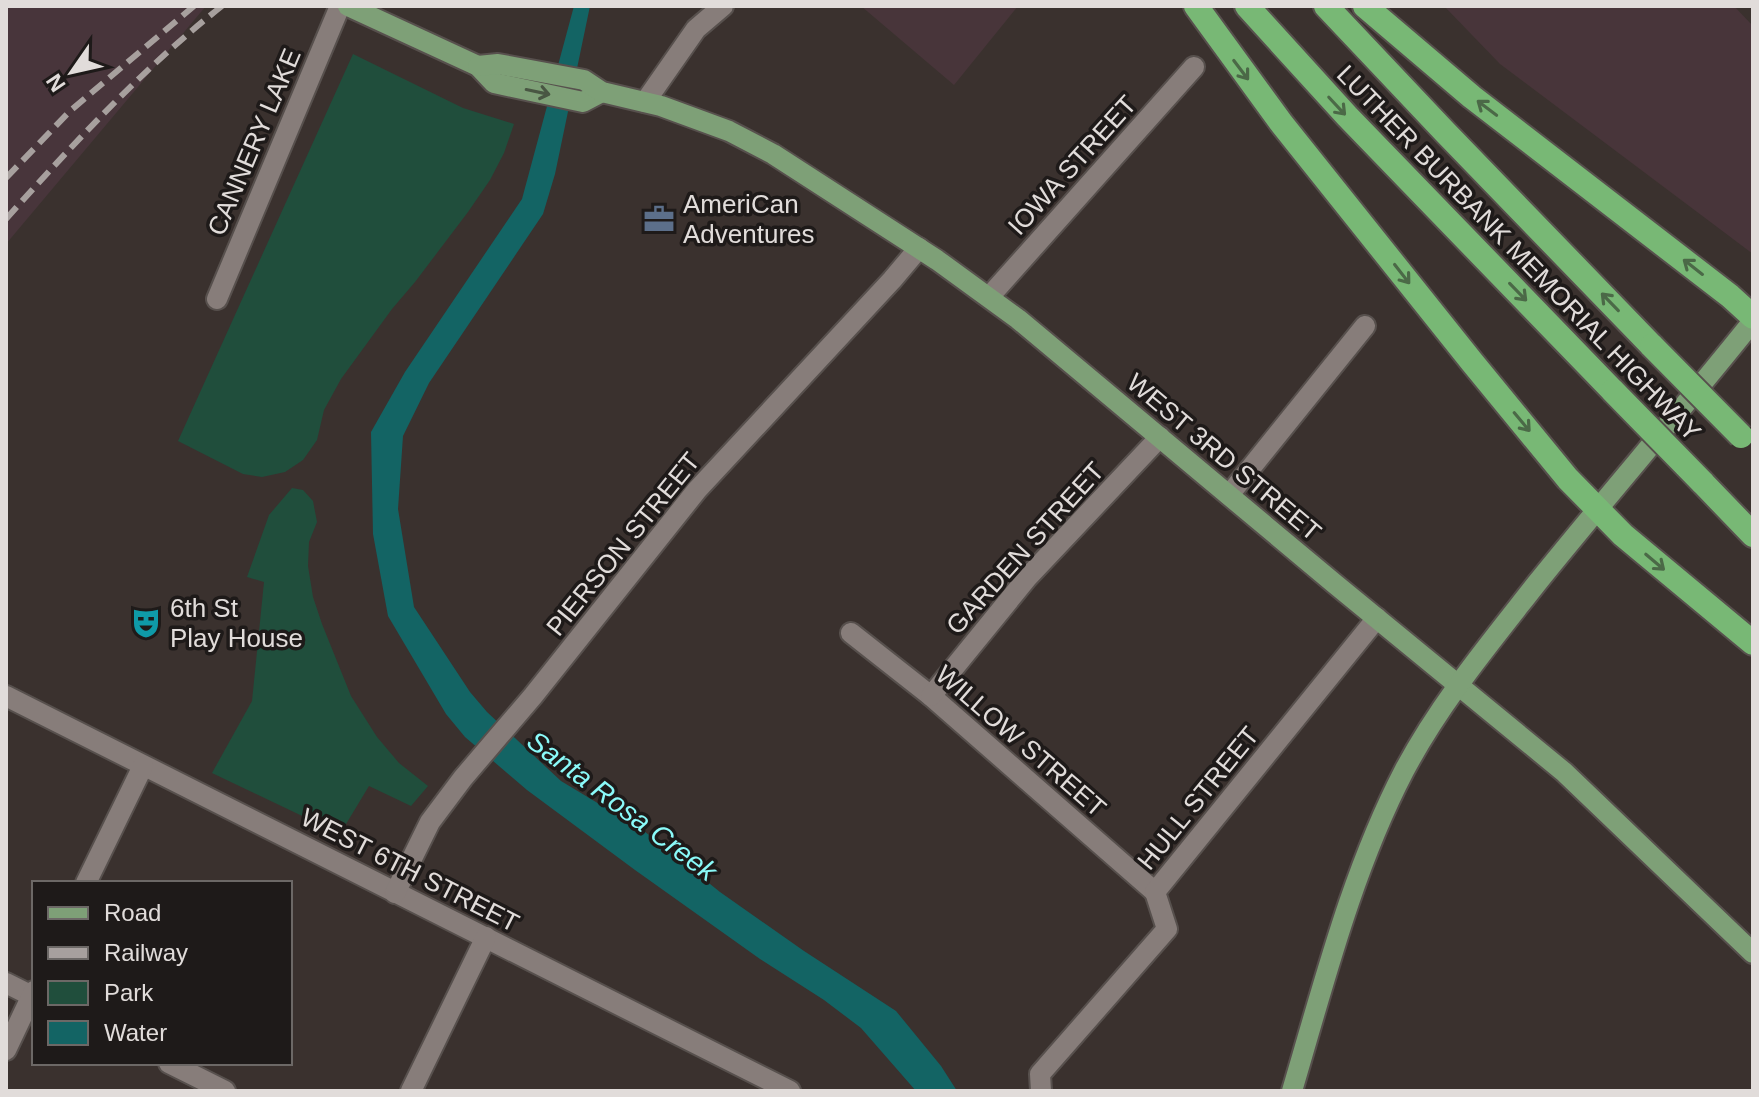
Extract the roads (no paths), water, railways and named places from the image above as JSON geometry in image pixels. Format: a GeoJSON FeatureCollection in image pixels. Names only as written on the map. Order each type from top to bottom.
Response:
{"type":"FeatureCollection","features":[{"type":"Feature","properties":{"kind":"highway"},"geometry":{"type":"LineString","coordinates":[[1196,6],[1282,124],[1568,479],[1623,535],[1753,643]]}},
{"type":"Feature","properties":{"kind":"highway","name":"LUTHER BURBANK MEMORIAL HIGHWAY"},"geometry":{"type":"LineString","coordinates":[[1247,6],[1347,116],[1753,535]]}},
{"type":"Feature","properties":{"kind":"highway","name":"LUTHER BURBANK MEMORIAL HIGHWAY"},"geometry":{"type":"LineString","coordinates":[[1326,6],[1747,442]]}},
{"type":"Feature","properties":{"kind":"highway"},"geometry":{"type":"LineString","coordinates":[[1365,6],[1472,97],[1730,296],[1753,319]]}},
{"type":"Feature","properties":{"kind":"main road","name":"WEST 3RD STREET"},"geometry":{"type":"LineString","coordinates":[[348,6],[478,66],[498,64],[584,80],[602,92],[707,121],[758,144],[919,248],[989,297],[1572,779],[1753,953]]}},
{"type":"Feature","properties":{"kind":"main road"},"geometry":{"type":"LineString","coordinates":[[1292,1091],[1369,849],[1405,769],[1459,685],[1518,608],[1753,319]]}},
{"type":"Feature","properties":{"kind":"street","name":"CANNERY LAKE"},"geometry":{"type":"LineString","coordinates":[[217,299],[340,6]]}},
{"type":"Feature","properties":{"kind":"street"},"geometry":{"type":"LineString","coordinates":[[645,102],[696,29],[723,6]]}},
{"type":"Feature","properties":{"kind":"street","name":"IOWA STREET"},"geometry":{"type":"LineString","coordinates":[[989,297],[1194,67]]}},
{"type":"Feature","properties":{"kind":"street","name":"PIERSON STREET"},"geometry":{"type":"LineString","coordinates":[[395,893],[430,822],[463,778],[523,708],[697,490],[919,248]]}},
{"type":"Feature","properties":{"kind":"street"},"geometry":{"type":"LineString","coordinates":[[1229,495],[1365,326]]}},
{"type":"Feature","properties":{"kind":"street","name":"GARDEN STREET"},"geometry":{"type":"LineString","coordinates":[[931,696],[1027,578],[1160,437]]}},
{"type":"Feature","properties":{"kind":"street","name":"HULL STREET"},"geometry":{"type":"LineString","coordinates":[[1041,1091],[1040,1074],[1167,929],[1155,892],[1377,618]]}},
{"type":"Feature","properties":{"kind":"street","name":"WILLOW STREET"},"geometry":{"type":"LineString","coordinates":[[851,633],[931,696],[1155,892]]}},
{"type":"Feature","properties":{"kind":"street","name":"WEST 6TH STREET"},"geometry":{"type":"LineString","coordinates":[[6,696],[790,1091]]}},
{"type":"Feature","properties":{"kind":"street"},"geometry":{"type":"LineString","coordinates":[[87,881],[143,766]]}},
{"type":"Feature","properties":{"kind":"street"},"geometry":{"type":"LineString","coordinates":[[411,1091],[486,937]]}},
{"type":"Feature","properties":{"kind":"street"},"geometry":{"type":"LineString","coordinates":[[6,983],[32,995]]}},
{"type":"Feature","properties":{"kind":"street"},"geometry":{"type":"LineString","coordinates":[[6,1050],[32,997]]}},
{"type":"Feature","properties":{"kind":"street"},"geometry":{"type":"LineString","coordinates":[[173,1065],[225,1091]]}},
{"type":"Feature","properties":{"kind":"water"},"geometry":{"type":"Polygon","coordinates":[[[574,6],[590,6],[555,174],[543,214],[429,383],[403,436],[398,509],[414,607],[470,692],[487,712],[561,781],[644,831],[720,892],[896,1011],[941,1066],[957,1091],[916,1091],[861,1028],[635,870],[527,790],[465,737],[446,714],[388,616],[373,534],[371,432],[405,372],[522,199],[574,6]]]}},
{"type":"Feature","properties":{"kind":"railway"},"geometry":{"type":"LineString","coordinates":[[6,178],[70,111],[194,6]]}},
{"type":"Feature","properties":{"kind":"railway"},"geometry":{"type":"LineString","coordinates":[[6,219],[136,81],[222,6]]}},
{"type":"Feature","properties":{"kind":"place","name":"AmeriCan Adventures"},"geometry":{"type":"Point","coordinates":[659,219]}},
{"type":"Feature","properties":{"kind":"place","name":"6th St Play House"},"geometry":{"type":"Point","coordinates":[146,623]}},
{"type":"Feature","properties":{"kind":"water label","name":"Santa Rosa Creek"},"geometry":{"type":"Point","coordinates":[622,806]}}]}
